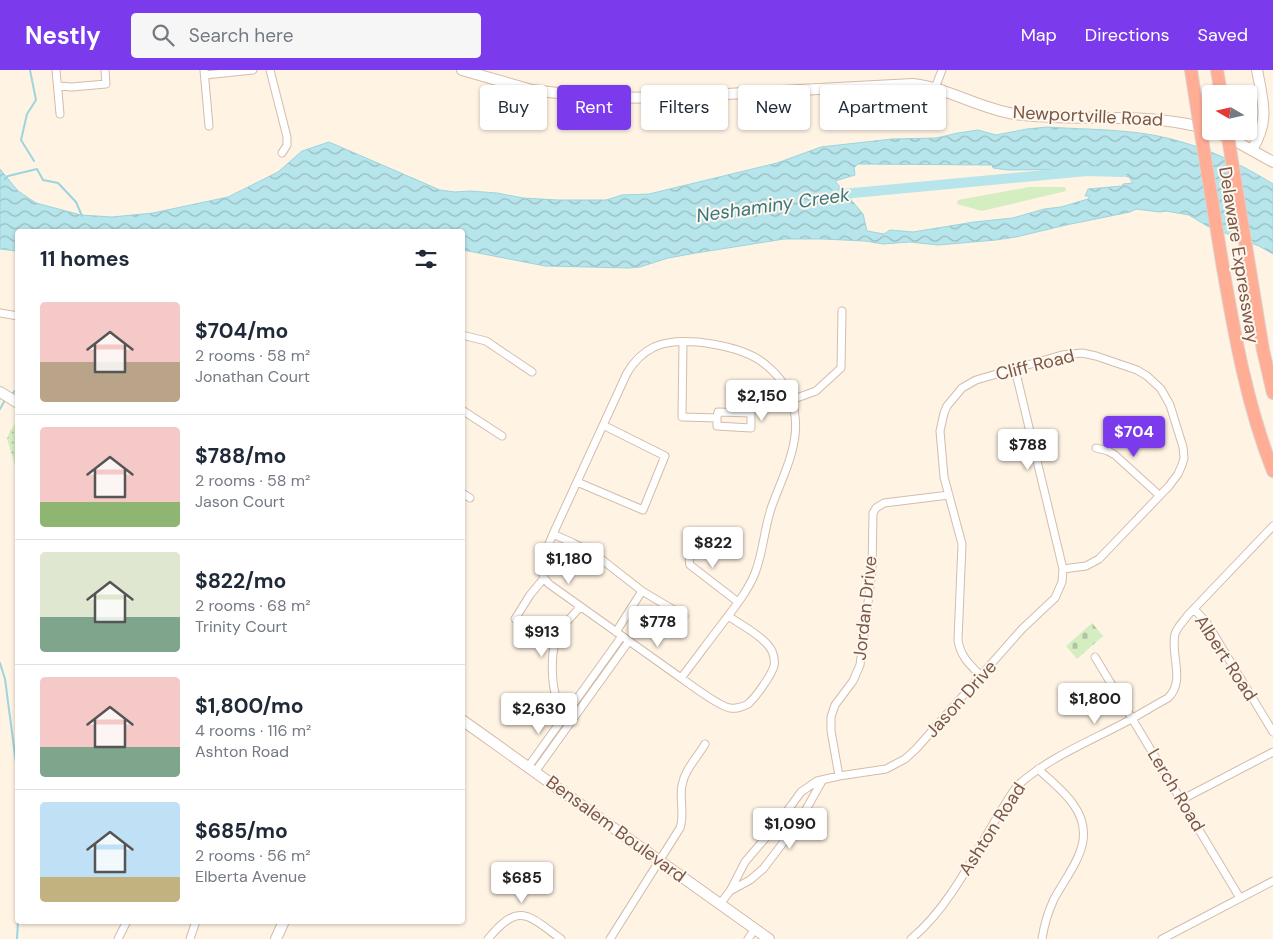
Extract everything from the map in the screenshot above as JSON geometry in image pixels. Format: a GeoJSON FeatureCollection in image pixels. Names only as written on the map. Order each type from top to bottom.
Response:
{"type":"FeatureCollection","features":[{"type":"Feature","properties":{"kind":"highway","name":"Delaware Expressway"},"geometry":{"type":"LineString","coordinates":[[1191,70],[1223,268],[1243,375],[1256,423],[1273,471]]}},
{"type":"Feature","properties":{"kind":"highway"},"geometry":{"type":"LineString","coordinates":[[1217,70],[1220,85]]}},
{"type":"Feature","properties":{"kind":"highway","name":"Delaware Expressway"},"geometry":{"type":"LineString","coordinates":[[1228,140],[1250,277],[1263,350],[1273,392]]}},
{"type":"Feature","properties":{"kind":"main road","name":"Newportville Road"},"geometry":{"type":"LineString","coordinates":[[462,70],[532,90],[608,97],[671,97],[820,89]]}},
{"type":"Feature","properties":{"kind":"main road"},"geometry":{"type":"LineString","coordinates":[[1252,150],[1261,133],[1264,115],[1257,70]]}},
{"type":"Feature","properties":{"kind":"main road","name":"Newportville Road"},"geometry":{"type":"LineString","coordinates":[[888,85],[913,85]]}},
{"type":"Feature","properties":{"kind":"main road","name":"Newportville Road"},"geometry":{"type":"LineString","coordinates":[[946,92],[1008,113],[1062,117],[1168,120],[1202,128]]}},
{"type":"Feature","properties":{"kind":"main road","name":"Newportville Road"},"geometry":{"type":"LineString","coordinates":[[1231,140],[1273,162]]}},
{"type":"Feature","properties":{"kind":"main road"},"geometry":{"type":"LineString","coordinates":[[0,392],[15,401]]}},
{"type":"Feature","properties":{"kind":"main road","name":"Bensalem Boulevard"},"geometry":{"type":"LineString","coordinates":[[465,722],[769,939]]}},
{"type":"Feature","properties":{"kind":"main road"},"geometry":{"type":"LineString","coordinates":[[276,939],[283,924]]}},
{"type":"Feature","properties":{"kind":"street"},"geometry":{"type":"LineString","coordinates":[[56,70],[60,114]]}},
{"type":"Feature","properties":{"kind":"street"},"geometry":{"type":"LineString","coordinates":[[58,86],[106,84],[105,70]]}},
{"type":"Feature","properties":{"kind":"street"},"geometry":{"type":"LineString","coordinates":[[209,126],[205,72],[253,70]]}},
{"type":"Feature","properties":{"kind":"street"},"geometry":{"type":"LineString","coordinates":[[270,70],[287,137],[287,145],[282,153]]}},
{"type":"Feature","properties":{"kind":"street"},"geometry":{"type":"LineString","coordinates":[[936,85],[942,70]]}},
{"type":"Feature","properties":{"kind":"street"},"geometry":{"type":"LineString","coordinates":[[791,400],[816,391],[839,371],[842,364],[842,311]]}},
{"type":"Feature","properties":{"kind":"street"},"geometry":{"type":"LineString","coordinates":[[0,312],[15,315]]}},
{"type":"Feature","properties":{"kind":"street"},"geometry":{"type":"LineString","coordinates":[[465,336],[486,341],[532,372]]}},
{"type":"Feature","properties":{"kind":"street"},"geometry":{"type":"LineString","coordinates":[[683,343],[682,416],[717,418]]}},
{"type":"Feature","properties":{"kind":"street"},"geometry":{"type":"LineString","coordinates":[[681,678],[738,602],[754,575],[760,560],[769,512],[795,440],[795,417],[791,400],[780,379],[762,362],[733,348],[715,344],[663,344],[638,357],[627,372],[553,534],[541,568],[544,578],[555,589],[681,678],[727,708],[736,708],[745,706],[755,696],[774,668],[774,654],[766,643],[728,616]]}},
{"type":"Feature","properties":{"kind":"street","name":"Cliff Road"},"geometry":{"type":"LineString","coordinates":[[981,676],[965,660],[959,648],[962,544],[944,477],[940,431],[944,413],[956,394],[976,380],[1062,355],[1089,354],[1137,370],[1161,389],[1170,405],[1184,453],[1180,470],[1096,562],[1086,566],[1063,568]]}},
{"type":"Feature","properties":{"kind":"street"},"geometry":{"type":"LineString","coordinates":[[1015,369],[1063,568]]}},
{"type":"Feature","properties":{"kind":"street"},"geometry":{"type":"LineString","coordinates":[[465,412],[502,436]]}},
{"type":"Feature","properties":{"kind":"street"},"geometry":{"type":"LineString","coordinates":[[718,412],[751,413],[751,428],[717,426],[717,418],[718,412]]}},
{"type":"Feature","properties":{"kind":"street"},"geometry":{"type":"LineString","coordinates":[[577,482],[643,510],[665,456],[603,424]]}},
{"type":"Feature","properties":{"kind":"street"},"geometry":{"type":"LineString","coordinates":[[1096,448],[1108,451],[1115,456],[1159,495]]}},
{"type":"Feature","properties":{"kind":"street"},"geometry":{"type":"LineString","coordinates":[[465,495],[470,498]]}},
{"type":"Feature","properties":{"kind":"street","name":"Jordan Drive"},"geometry":{"type":"LineString","coordinates":[[839,776],[831,731],[831,718],[835,704],[853,681],[860,665],[872,571],[872,513],[884,503],[949,495]]}},
{"type":"Feature","properties":{"kind":"street","name":"Ashton Road"},"geometry":{"type":"LineString","coordinates":[[911,939],[920,932],[942,906],[1017,786],[1038,769],[1168,698],[1174,691],[1177,679],[1174,644],[1176,633],[1194,609],[1273,526]]}},
{"type":"Feature","properties":{"kind":"street"},"geometry":{"type":"LineString","coordinates":[[553,534],[573,542],[596,555],[642,591],[684,616]]}},
{"type":"Feature","properties":{"kind":"street"},"geometry":{"type":"LineString","coordinates":[[706,534],[690,555],[690,565],[738,602]]}},
{"type":"Feature","properties":{"kind":"street","name":"Jason Drive"},"geometry":{"type":"LineString","coordinates":[[720,904],[730,891],[745,862],[779,822],[796,797],[813,783],[839,776],[886,769],[905,759],[916,749],[1022,629],[1055,598],[1062,582],[1063,568]]}},
{"type":"Feature","properties":{"kind":"street"},"geometry":{"type":"LineString","coordinates":[[515,619],[530,595],[544,578]]}},
{"type":"Feature","properties":{"kind":"street"},"geometry":{"type":"LineString","coordinates":[[532,769],[622,636],[642,591]]}},
{"type":"Feature","properties":{"kind":"street"},"geometry":{"type":"LineString","coordinates":[[566,717],[558,705],[555,691],[552,668],[555,643],[560,632],[580,606]]}},
{"type":"Feature","properties":{"kind":"street","name":"Albert Road"},"geometry":{"type":"LineString","coordinates":[[1194,609],[1207,623],[1273,732]]}},
{"type":"Feature","properties":{"kind":"street"},"geometry":{"type":"LineString","coordinates":[[532,769],[622,636]]}},
{"type":"Feature","properties":{"kind":"street","name":"Lerch Road"},"geometry":{"type":"LineString","coordinates":[[1096,657],[1240,898]]}},
{"type":"Feature","properties":{"kind":"street"},"geometry":{"type":"LineString","coordinates":[[610,939],[680,828],[682,790],[685,776],[705,744]]}},
{"type":"Feature","properties":{"kind":"street"},"geometry":{"type":"LineString","coordinates":[[1181,800],[1273,752]]}},
{"type":"Feature","properties":{"kind":"street"},"geometry":{"type":"LineString","coordinates":[[1038,769],[1074,805],[1081,819],[1084,835],[1081,851],[1047,915],[1042,939]]}},
{"type":"Feature","properties":{"kind":"street","name":"Jason Drive"},"geometry":{"type":"LineString","coordinates":[[730,891],[750,880],[763,868],[799,822],[822,781]]}},
{"type":"Feature","properties":{"kind":"street"},"geometry":{"type":"LineString","coordinates":[[1162,939],[1273,881]]}},
{"type":"Feature","properties":{"kind":"street"},"geometry":{"type":"LineString","coordinates":[[488,939],[504,921],[512,916],[520,915],[541,924],[561,939]]}},
{"type":"Feature","properties":{"kind":"street"},"geometry":{"type":"LineString","coordinates":[[118,939],[126,924]]}},
{"type":"Feature","properties":{"kind":"street"},"geometry":{"type":"LineString","coordinates":[[190,939],[195,924]]}},
{"type":"Feature","properties":{"kind":"street"},"geometry":{"type":"LineString","coordinates":[[748,939],[755,929]]}},
{"type":"Feature","properties":{"kind":"green space"},"geometry":{"type":"Polygon","coordinates":[[[1029,187],[1065,187],[1066,191],[982,211],[957,204],[958,200],[1029,187]]]}},
{"type":"Feature","properties":{"kind":"green space"},"geometry":{"type":"Polygon","coordinates":[[[15,424],[15,465],[7,439],[15,424]]]}},
{"type":"Feature","properties":{"kind":"green space"},"geometry":{"type":"Polygon","coordinates":[[[1092,623],[1103,636],[1077,659],[1066,646],[1092,623]]]}},
{"type":"Feature","properties":{"kind":"water"},"geometry":{"type":"Polygon","coordinates":[[[1047,127],[1131,132],[1169,138],[1223,157],[1273,184],[1273,254],[1259,246],[1207,226],[1189,215],[1136,209],[1130,212],[996,240],[938,245],[910,242],[883,244],[865,241],[784,239],[668,258],[640,267],[629,268],[545,266],[465,250],[465,229],[15,229],[15,251],[0,249],[0,169],[18,191],[36,203],[81,215],[112,217],[153,213],[228,197],[278,172],[302,151],[329,142],[440,190],[497,193],[523,198],[606,200],[622,195],[649,194],[777,163],[821,147],[892,139],[936,138],[978,130],[996,135],[1047,127]],[[858,164],[854,168],[855,175],[835,181],[863,214],[867,231],[884,234],[890,230],[913,232],[1013,218],[1088,199],[1090,196],[1085,196],[1088,189],[1122,186],[1123,184],[1133,183],[1129,177],[1099,169],[1008,170],[993,168],[992,165],[858,164]]]}},
{"type":"Feature","properties":{"kind":"waterway"},"geometry":{"type":"LineString","coordinates":[[30,70],[36,100],[27,114],[21,140],[34,161]]}},
{"type":"Feature","properties":{"kind":"waterway"},"geometry":{"type":"LineString","coordinates":[[5,179],[8,176],[37,169],[43,180],[58,183],[76,202],[82,216]]}},
{"type":"Feature","properties":{"kind":"waterway","name":"Neshaminy Creek"},"geometry":{"type":"LineString","coordinates":[[832,195],[1087,171],[1122,172]]}},
{"type":"Feature","properties":{"kind":"waterway"},"geometry":{"type":"LineString","coordinates":[[0,409],[5,400]]}},
{"type":"Feature","properties":{"kind":"waterway"},"geometry":{"type":"LineString","coordinates":[[0,663],[5,679],[15,755]]}},
{"type":"Feature","properties":{"kind":"waterway"},"geometry":{"type":"LineString","coordinates":[[17,939],[18,924]]}}]}
